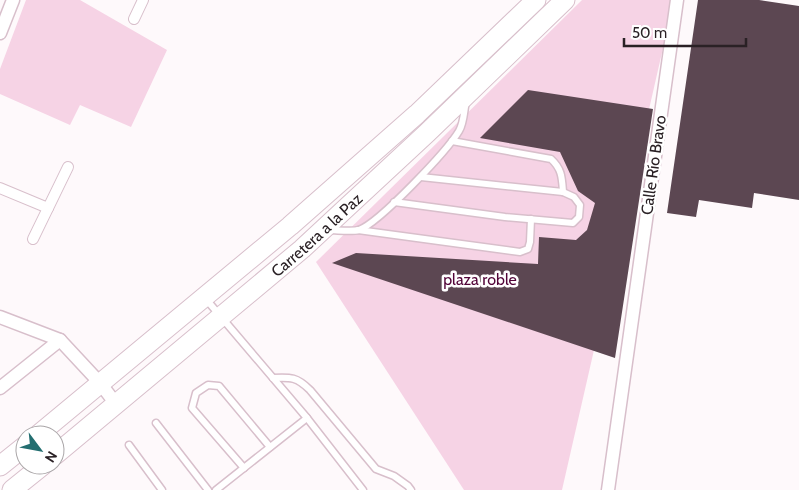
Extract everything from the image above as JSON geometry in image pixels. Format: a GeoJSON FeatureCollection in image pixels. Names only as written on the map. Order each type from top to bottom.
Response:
{"type":"FeatureCollection","features":[{"type":"Feature","properties":{"kind":"main road","name":"Carretera a la Paz"},"geometry":{"type":"LineString","coordinates":[[50,425],[290,226],[416,114],[536,0]]}},
{"type":"Feature","properties":{"kind":"main road","name":"Carretera a la Paz"},"geometry":{"type":"LineString","coordinates":[[65,447],[322,230],[565,0]]}},
{"type":"Feature","properties":{"kind":"main road"},"geometry":{"type":"LineString","coordinates":[[0,466],[15,454]]}},
{"type":"Feature","properties":{"kind":"main road"},"geometry":{"type":"LineString","coordinates":[[12,490],[31,475]]}},
{"type":"Feature","properties":{"kind":"street"},"geometry":{"type":"LineString","coordinates":[[0,33],[13,0]]}},
{"type":"Feature","properties":{"kind":"street"},"geometry":{"type":"LineString","coordinates":[[134,19],[143,0]]}},
{"type":"Feature","properties":{"kind":"street","name":"Calle Río Bravo"},"geometry":{"type":"LineString","coordinates":[[608,490],[629,330],[677,0]]}},
{"type":"Feature","properties":{"kind":"street"},"geometry":{"type":"LineString","coordinates":[[33,239],[68,167]]}},
{"type":"Feature","properties":{"kind":"street"},"geometry":{"type":"LineString","coordinates":[[0,188],[48,208]]}},
{"type":"Feature","properties":{"kind":"street"},"geometry":{"type":"LineString","coordinates":[[0,317],[60,340],[100,382],[116,404]]}},
{"type":"Feature","properties":{"kind":"street"},"geometry":{"type":"LineString","coordinates":[[0,388],[60,340]]}},
{"type":"Feature","properties":{"kind":"lane"},"geometry":{"type":"LineString","coordinates":[[358,230],[375,220],[421,176],[452,141],[460,130],[468,93]]}},
{"type":"Feature","properties":{"kind":"lane"},"geometry":{"type":"LineString","coordinates":[[452,141],[551,159],[562,172],[563,192]]}},
{"type":"Feature","properties":{"kind":"lane"},"geometry":{"type":"LineString","coordinates":[[394,202],[573,223],[578,217],[580,206],[574,197],[563,192],[421,176]]}},
{"type":"Feature","properties":{"kind":"lane"},"geometry":{"type":"LineString","coordinates":[[322,230],[358,230],[520,252],[528,249],[531,219]]}},
{"type":"Feature","properties":{"kind":"lane"},"geometry":{"type":"LineString","coordinates":[[204,297],[307,418],[363,490]]}},
{"type":"Feature","properties":{"kind":"lane"},"geometry":{"type":"LineString","coordinates":[[273,378],[290,377],[300,381],[310,390],[376,469],[394,476],[411,490]]}},
{"type":"Feature","properties":{"kind":"lane"},"geometry":{"type":"LineString","coordinates":[[244,468],[192,408],[196,393],[208,385],[219,386],[270,447]]}},
{"type":"Feature","properties":{"kind":"lane"},"geometry":{"type":"LineString","coordinates":[[216,490],[307,418]]}},
{"type":"Feature","properties":{"kind":"lane"},"geometry":{"type":"LineString","coordinates":[[156,423],[208,490]]}},
{"type":"Feature","properties":{"kind":"lane"},"geometry":{"type":"LineString","coordinates":[[128,445],[162,490]]}},
{"type":"Feature","properties":{"kind":"green space"},"geometry":{"type":"Polygon","coordinates":[[[26,0],[80,0],[167,50],[131,127],[80,105],[70,125],[0,94],[0,69],[26,0]]]}},
{"type":"Feature","properties":{"kind":"green space","name":"plaza roble"},"geometry":{"type":"Polygon","coordinates":[[[582,0],[674,0],[562,490],[464,490],[316,262],[582,0]]]}},
{"type":"Feature","properties":{"kind":"building"},"geometry":{"type":"Polygon","coordinates":[[[698,0],[759,0],[799,6],[799,200],[754,193],[752,208],[699,200],[696,217],[667,213],[698,0]]]}},
{"type":"Feature","properties":{"kind":"building","name":"plaza roble"},"geometry":{"type":"Polygon","coordinates":[[[528,90],[653,109],[615,358],[332,263],[356,253],[538,264],[539,237],[576,240],[587,230],[595,203],[578,191],[560,152],[480,138],[528,90]]]}}]}
